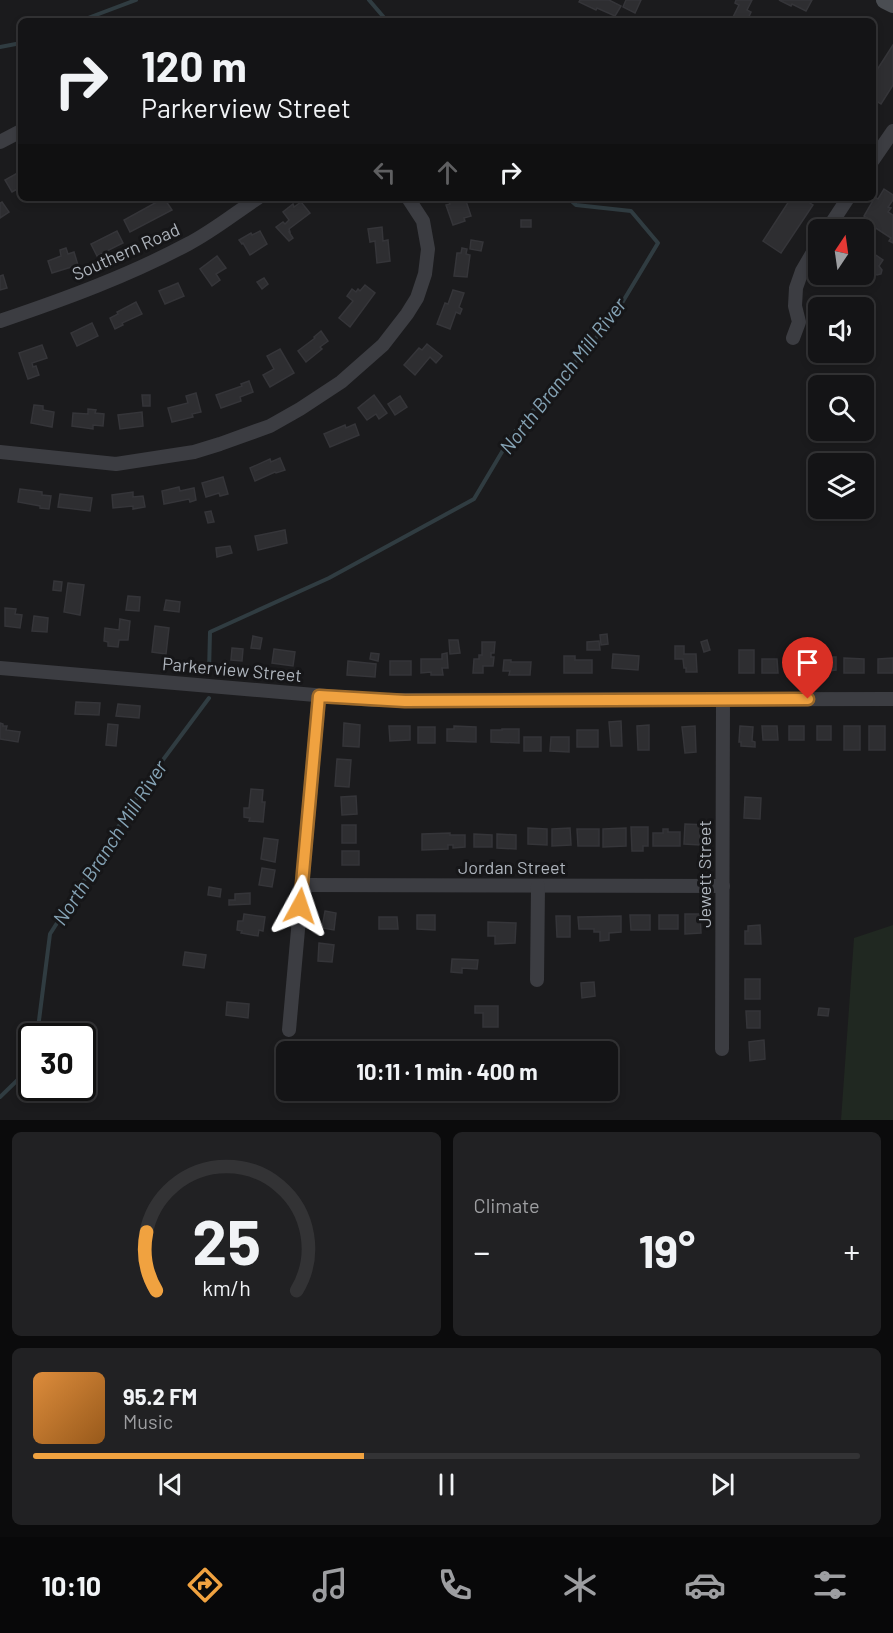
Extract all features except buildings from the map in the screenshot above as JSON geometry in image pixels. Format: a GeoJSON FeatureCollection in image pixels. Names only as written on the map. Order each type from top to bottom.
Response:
{"type":"FeatureCollection","features":[{"type":"Feature","properties":{"kind":"main road"},"geometry":{"type":"LineString","coordinates":[[885,0],[893,4]]}},
{"type":"Feature","properties":{"kind":"street"},"geometry":{"type":"LineString","coordinates":[[876,156],[893,130]]}},
{"type":"Feature","properties":{"kind":"street"},"geometry":{"type":"LineString","coordinates":[[0,142],[18,133]]}},
{"type":"Feature","properties":{"kind":"street","name":"Southern Road"},"geometry":{"type":"LineString","coordinates":[[0,321],[132,272],[191,243],[254,201]]}},
{"type":"Feature","properties":{"kind":"street"},"geometry":{"type":"LineString","coordinates":[[0,452],[116,464],[212,447],[270,426],[300,410],[341,382],[383,345],[417,298],[425,274],[428,249],[423,221],[410,201]]}},
{"type":"Feature","properties":{"kind":"street"},"geometry":{"type":"LineString","coordinates":[[834,219],[846,201]]}},
{"type":"Feature","properties":{"kind":"street"},"geometry":{"type":"LineString","coordinates":[[793,338],[799,322],[795,306],[796,288],[808,261]]}},
{"type":"Feature","properties":{"kind":"street","name":"Parkerview Street"},"geometry":{"type":"LineString","coordinates":[[0,668],[319,696],[405,701],[893,699]]}},
{"type":"Feature","properties":{"kind":"street"},"geometry":{"type":"LineString","coordinates":[[289,1030],[319,696]]}},
{"type":"Feature","properties":{"kind":"street","name":"Jewett Street"},"geometry":{"type":"LineString","coordinates":[[722,1049],[723,700]]}},
{"type":"Feature","properties":{"kind":"street","name":"Jordan Street"},"geometry":{"type":"LineString","coordinates":[[302,885],[723,886]]}},
{"type":"Feature","properties":{"kind":"street"},"geometry":{"type":"LineString","coordinates":[[537,980],[538,886]]}},
{"type":"Feature","properties":{"kind":"shaded area"},"geometry":{"type":"Polygon","coordinates":[[[893,925],[893,1120],[841,1120],[854,938],[893,925]]]}},
{"type":"Feature","properties":{"kind":"waterway","name":"North Branch Mill River"},"geometry":{"type":"LineString","coordinates":[[88,18],[136,0]]}},
{"type":"Feature","properties":{"kind":"waterway","name":"North Branch Mill River"},"geometry":{"type":"LineString","coordinates":[[369,0],[384,18]]}},
{"type":"Feature","properties":{"kind":"waterway","name":"North Branch Mill River"},"geometry":{"type":"LineString","coordinates":[[0,47],[18,44]]}},
{"type":"Feature","properties":{"kind":"waterway","name":"North Branch Mill River"},"geometry":{"type":"LineString","coordinates":[[209,672],[210,632],[329,578],[474,499],[512,435],[613,318],[658,243],[631,211],[576,205],[571,201]]}},
{"type":"Feature","properties":{"kind":"waterway","name":"North Branch Mill River"},"geometry":{"type":"LineString","coordinates":[[39,1023],[50,934],[148,780],[209,698]]}},
{"type":"Feature","properties":{"kind":"waterway","name":"North Branch Mill River"},"geometry":{"type":"LineString","coordinates":[[0,1097],[18,1080]]}},
{"type":"Feature","properties":{"kind":"route"},"geometry":{"type":"LineString","coordinates":[[300,906],[319,696],[405,701],[808,699]]}}]}
